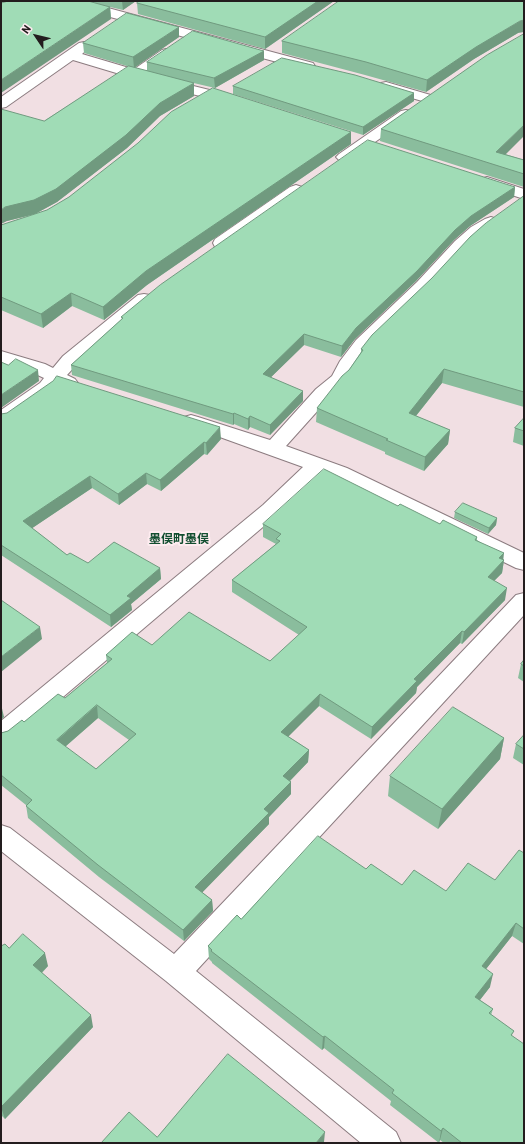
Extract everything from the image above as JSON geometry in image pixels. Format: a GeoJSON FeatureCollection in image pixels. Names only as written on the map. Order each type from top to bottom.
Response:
{"type":"FeatureCollection","features":[{"type":"Feature","properties":{"kind":"street"},"geometry":{"type":"LineString","coordinates":[[67,1],[130,13],[192,35],[323,70]]}},
{"type":"Feature","properties":{"kind":"street"},"geometry":{"type":"LineString","coordinates":[[113,25],[130,13]]}},
{"type":"Feature","properties":{"kind":"street"},"geometry":{"type":"LineString","coordinates":[[1,104],[95,38]]}},
{"type":"Feature","properties":{"kind":"street"},"geometry":{"type":"LineString","coordinates":[[71,55],[134,74],[214,94],[245,104]]}},
{"type":"Feature","properties":{"kind":"street"},"geometry":{"type":"LineString","coordinates":[[374,83],[429,99]]}},
{"type":"Feature","properties":{"kind":"street"},"geometry":{"type":"LineString","coordinates":[[191,104],[234,85]]}},
{"type":"Feature","properties":{"kind":"street"},"geometry":{"type":"LineString","coordinates":[[333,165],[442,90]]}},
{"type":"Feature","properties":{"kind":"street"},"geometry":{"type":"LineString","coordinates":[[273,449],[323,393],[340,379],[347,365],[363,344],[423,286],[461,245],[477,231],[517,204],[475,178]]}},
{"type":"Feature","properties":{"kind":"street"},"geometry":{"type":"LineString","coordinates":[[211,250],[307,182]]}},
{"type":"Feature","properties":{"kind":"street"},"geometry":{"type":"LineString","coordinates":[[1,419],[47,387],[70,360],[154,290]]}},
{"type":"Feature","properties":{"kind":"street"},"geometry":{"type":"LineString","coordinates":[[1,357],[38,368],[82,387]]}},
{"type":"Feature","properties":{"kind":"street"},"geometry":{"type":"LineString","coordinates":[[171,414],[273,449],[316,466],[340,473],[524,562]]}},
{"type":"Feature","properties":{"kind":"street"},"geometry":{"type":"LineString","coordinates":[[1,736],[270,510],[316,466]]}},
{"type":"Feature","properties":{"kind":"street"},"geometry":{"type":"LineString","coordinates":[[176,972],[524,601]]}},
{"type":"Feature","properties":{"kind":"street"},"geometry":{"type":"LineString","coordinates":[[1,836],[176,972],[385,1143]]}},
{"type":"Feature","properties":{"kind":"lane"},"geometry":{"type":"LineString","coordinates":[[134,74],[192,35]]}},
{"type":"Feature","properties":{"kind":"building"},"geometry":{"type":"Polygon","coordinates":[[[7,1],[88,1],[110,7],[1,80],[1,3],[7,1]]]}},
{"type":"Feature","properties":{"kind":"building"},"geometry":{"type":"Polygon","coordinates":[[[139,1],[318,1],[265,37],[137,3],[139,1]]]}},
{"type":"Feature","properties":{"kind":"building"},"geometry":{"type":"Polygon","coordinates":[[[339,1],[524,1],[524,20],[476,47],[427,80],[366,62],[282,41],[339,1]]]}},
{"type":"Feature","properties":{"kind":"building"},"geometry":{"type":"Polygon","coordinates":[[[127,13],[179,27],[133,57],[83,43],[127,13]]]}},
{"type":"Feature","properties":{"kind":"building"},"geometry":{"type":"Polygon","coordinates":[[[193,31],[264,51],[214,78],[147,62],[193,31]]]}},
{"type":"Feature","properties":{"kind":"building"},"geometry":{"type":"Polygon","coordinates":[[[524,34],[524,125],[496,152],[524,160],[524,174],[381,129],[487,55],[524,34]]]}},
{"type":"Feature","properties":{"kind":"building"},"geometry":{"type":"Polygon","coordinates":[[[282,58],[355,75],[414,93],[363,127],[233,86],[282,58]]]}},
{"type":"Feature","properties":{"kind":"building"},"geometry":{"type":"Polygon","coordinates":[[[129,66],[194,83],[160,103],[126,135],[56,189],[34,200],[5,207],[1,210],[1,109],[44,121],[129,66]]]}},
{"type":"Feature","properties":{"kind":"building"},"geometry":{"type":"Polygon","coordinates":[[[213,88],[351,132],[146,271],[103,307],[71,293],[41,314],[1,297],[1,225],[47,210],[69,197],[138,143],[171,112],[213,88]]]}},
{"type":"Feature","properties":{"kind":"building"},"geometry":{"type":"Polygon","coordinates":[[[368,140],[515,187],[471,216],[455,230],[417,271],[356,328],[342,346],[304,334],[263,374],[303,391],[270,425],[250,416],[248,419],[234,413],[233,414],[71,365],[123,318],[121,317],[160,285],[368,140]]]}},
{"type":"Feature","properties":{"kind":"building"},"geometry":{"type":"Polygon","coordinates":[[[524,196],[524,392],[444,369],[409,413],[450,430],[425,457],[317,408],[342,376],[349,370],[363,350],[361,349],[372,335],[432,278],[470,237],[486,223],[524,196]]]}},
{"type":"Feature","properties":{"kind":"building"},"geometry":{"type":"Polygon","coordinates":[[[16,359],[38,370],[1,395],[1,362],[8,365],[16,359]]]}},
{"type":"Feature","properties":{"kind":"building"},"geometry":{"type":"Polygon","coordinates":[[[57,376],[220,427],[206,443],[204,442],[160,480],[146,473],[118,494],[90,476],[23,521],[67,555],[70,553],[88,563],[114,542],[160,568],[127,596],[131,598],[110,615],[1,545],[1,414],[7,413],[53,381],[57,376]]]}},
{"type":"Feature","properties":{"kind":"building"},"geometry":{"type":"Polygon","coordinates":[[[524,418],[524,431],[515,428],[524,418]]]}},
{"type":"Feature","properties":{"kind":"building"},"geometry":{"type":"Polygon","coordinates":[[[324,469],[398,506],[400,504],[440,524],[443,520],[477,537],[475,540],[504,553],[499,558],[504,560],[488,577],[507,588],[464,632],[462,631],[414,679],[417,681],[372,727],[320,694],[281,732],[309,750],[283,776],[291,782],[264,809],[269,813],[195,887],[212,900],[183,930],[98,865],[26,806],[32,800],[1,775],[1,733],[8,731],[22,720],[24,722],[58,694],[65,698],[112,659],[106,655],[132,632],[152,645],[189,612],[270,661],[307,627],[232,580],[280,541],[276,539],[281,534],[263,524],[324,469]],[[97,705],[57,740],[96,769],[136,734],[97,705]]]}},
{"type":"Feature","properties":{"kind":"building"},"geometry":{"type":"Polygon","coordinates":[[[463,503],[497,518],[489,528],[455,512],[463,503]]]}},
{"type":"Feature","properties":{"kind":"building"},"geometry":{"type":"Polygon","coordinates":[[[1,600],[40,627],[1,657],[1,600]]]}},
{"type":"Feature","properties":{"kind":"building"},"geometry":{"type":"Polygon","coordinates":[[[453,707],[504,738],[442,809],[390,776],[453,707]]]}},
{"type":"Feature","properties":{"kind":"building"},"geometry":{"type":"Polygon","coordinates":[[[524,735],[524,749],[516,744],[524,735]]]}},
{"type":"Feature","properties":{"kind":"building"},"geometry":{"type":"Polygon","coordinates":[[[318,836],[366,869],[371,864],[402,885],[414,870],[446,891],[468,863],[495,880],[519,850],[524,853],[524,929],[516,923],[482,966],[493,974],[475,997],[493,1009],[489,1013],[514,1031],[511,1035],[524,1044],[524,1143],[462,1143],[443,1128],[441,1131],[392,1093],[394,1090],[325,1036],[323,1037],[211,951],[212,950],[208,946],[237,915],[241,919],[318,836]]]}},
{"type":"Feature","properties":{"kind":"building"},"geometry":{"type":"Polygon","coordinates":[[[23,934],[45,953],[33,965],[91,1015],[1,1107],[1,946],[5,944],[9,948],[23,934]]]}},
{"type":"Feature","properties":{"kind":"building"},"geometry":{"type":"Polygon","coordinates":[[[228,1054],[325,1132],[316,1143],[101,1143],[129,1112],[157,1137],[228,1054]]]}},
{"type":"Feature","properties":{"kind":"district","name":"墨俣町墨俣"},"geometry":{"type":"Point","coordinates":[179,539]}}]}
